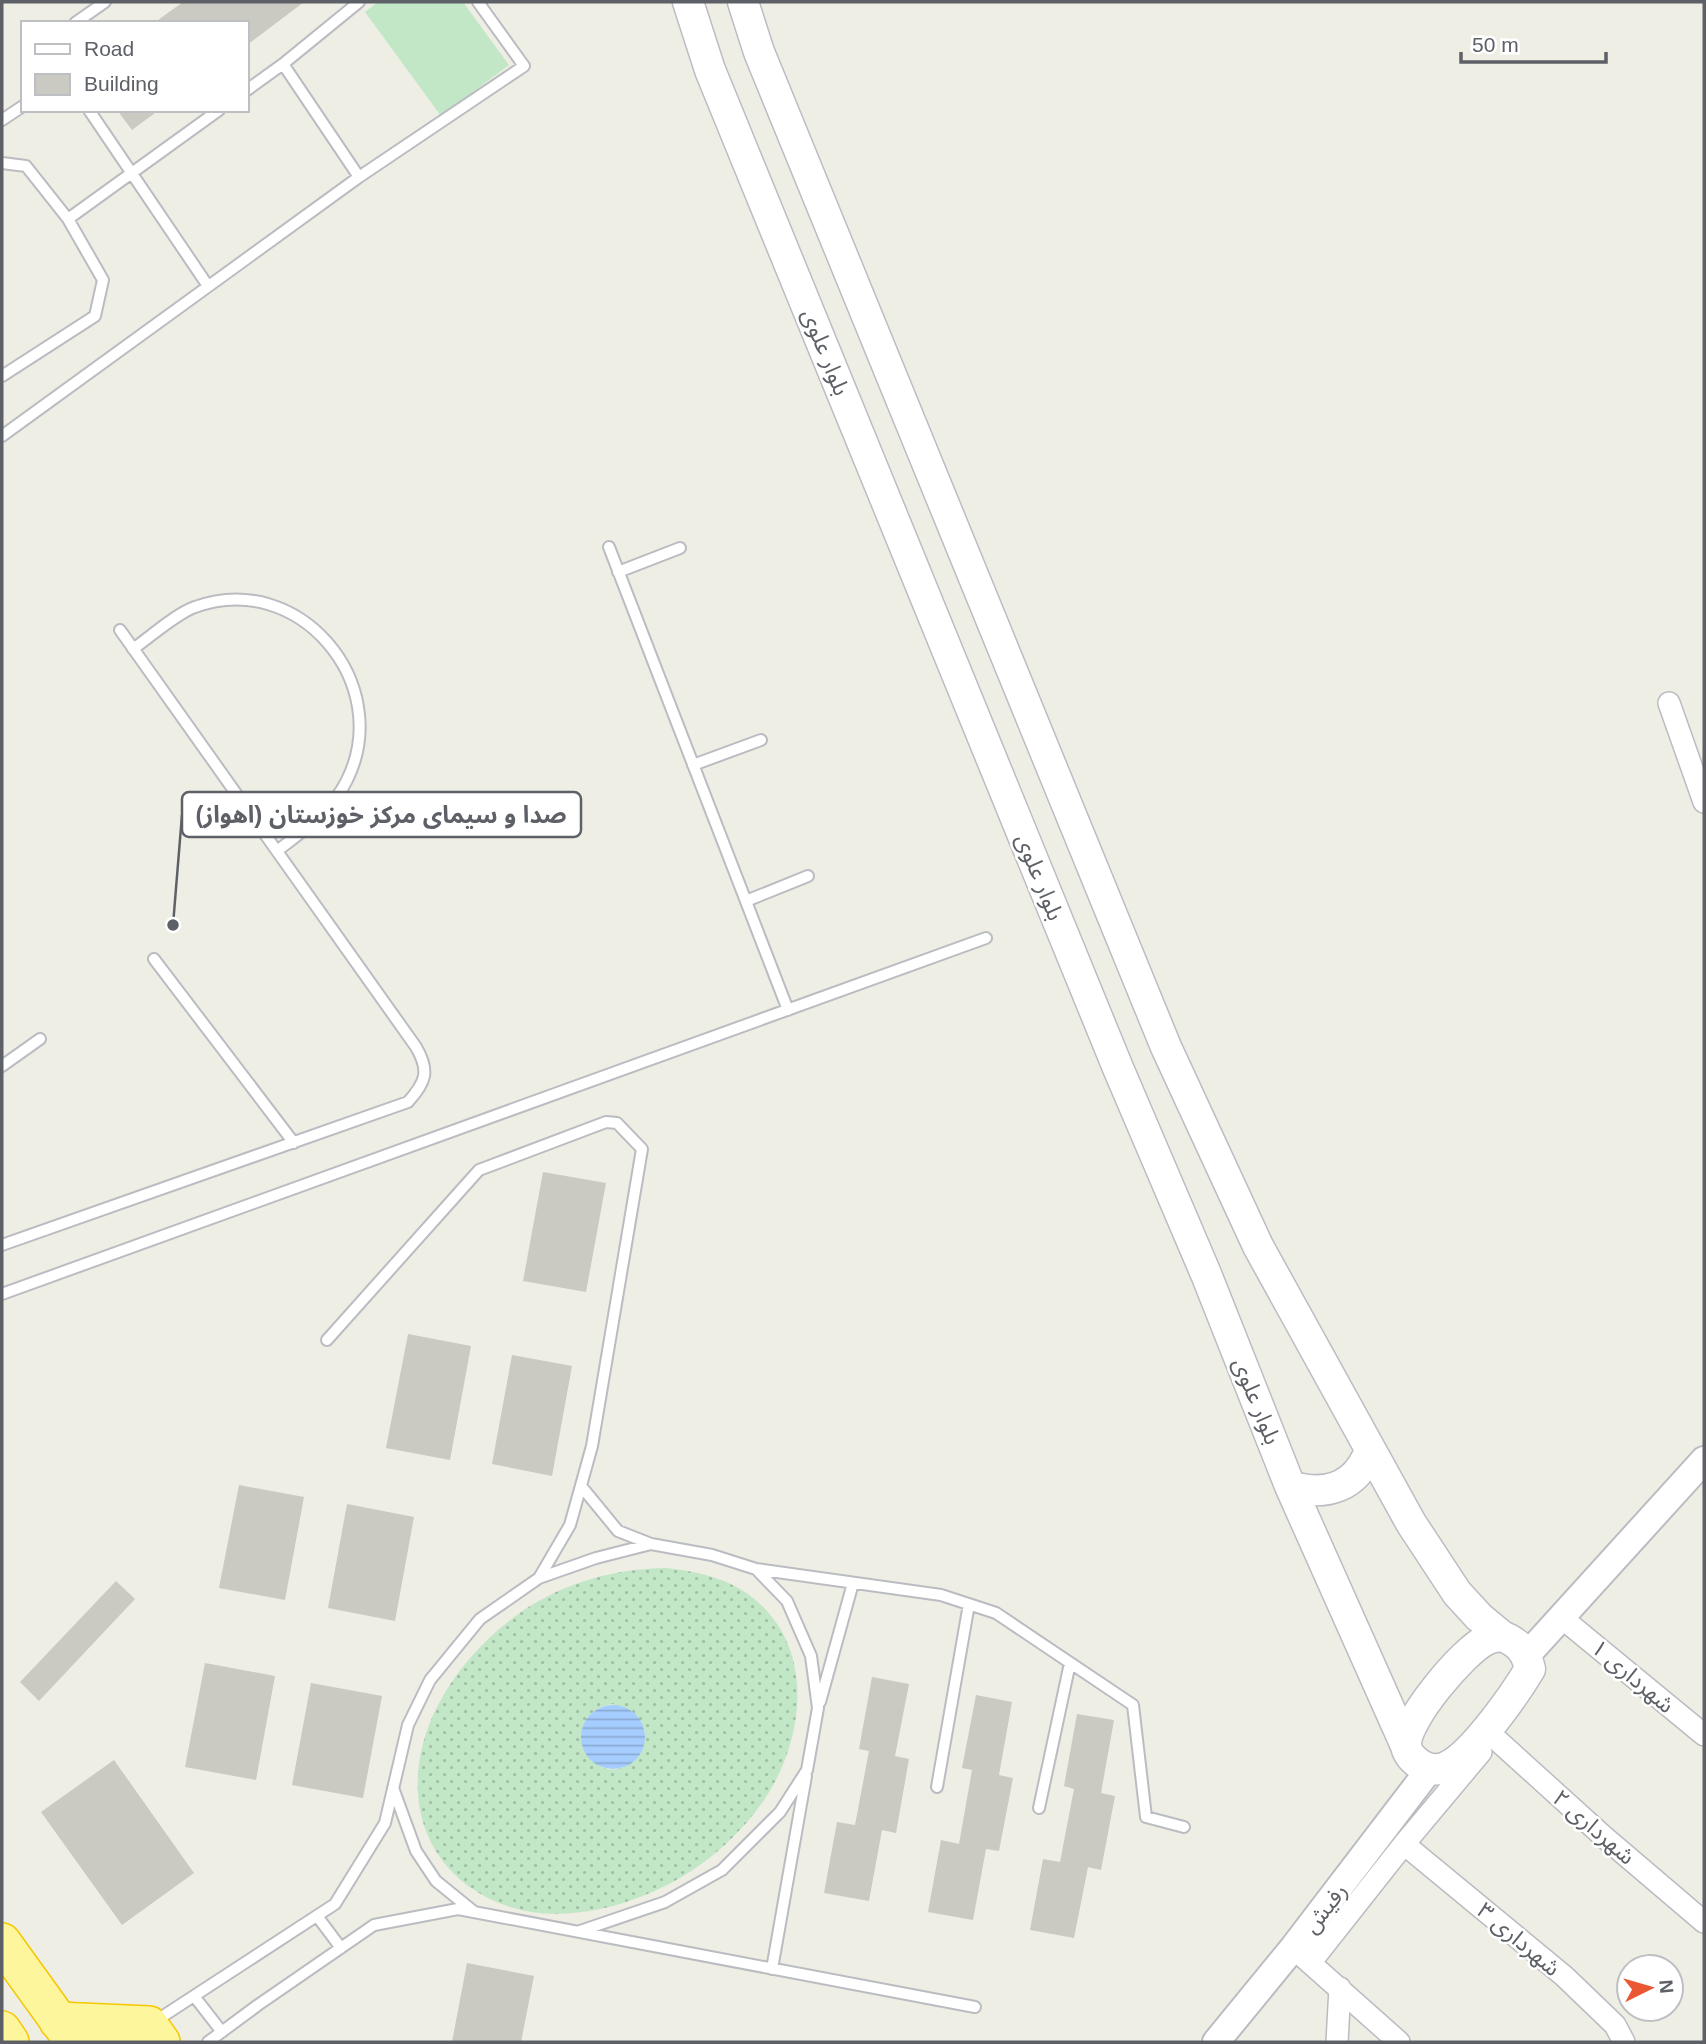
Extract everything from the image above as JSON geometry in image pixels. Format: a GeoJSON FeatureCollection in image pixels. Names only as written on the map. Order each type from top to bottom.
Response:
{"type":"FeatureCollection","features":[{"type":"Feature","properties":{"kind":"highway"},"geometry":{"type":"LineString","coordinates":[[2,1942],[66,2031],[155,2034]]}},
{"type":"Feature","properties":{"kind":"highway"},"geometry":{"type":"LineString","coordinates":[[2,2031],[10,2042]]}},
{"type":"Feature","properties":{"kind":"main road","name":"بلوار علوی"},"geometry":{"type":"LineString","coordinates":[[688,2],[716,83],[1118,1068],[1206,1274],[1290,1486],[1406,1746],[1414,1761],[1429,1770]]}},
{"type":"Feature","properties":{"kind":"main road"},"geometry":{"type":"LineString","coordinates":[[743,2],[769,76],[1166,1047],[1258,1246],[1411,1523],[1457,1593],[1479,1617],[1502,1636],[1516,1642],[1527,1655],[1530,1670],[1490,1734],[1445,1767],[1429,1770]]}},
{"type":"Feature","properties":{"kind":"main road"},"geometry":{"type":"LineString","coordinates":[[1290,1486],[1307,1491],[1324,1491],[1340,1486],[1355,1476],[1366,1463],[1370,1450]]}},
{"type":"Feature","properties":{"kind":"main road"},"geometry":{"type":"LineString","coordinates":[[1406,1746],[1410,1725],[1432,1693],[1472,1649],[1488,1639],[1502,1636]]}},
{"type":"Feature","properties":{"kind":"street"},"geometry":{"type":"LineString","coordinates":[[1670,703],[1704,802]]}},
{"type":"Feature","properties":{"kind":"street"},"geometry":{"type":"LineString","coordinates":[[1527,1655],[1704,1460]]}},
{"type":"Feature","properties":{"kind":"street","name":"شهرداری ۱"},"geometry":{"type":"LineString","coordinates":[[1562,1618],[1704,1735]]}},
{"type":"Feature","properties":{"kind":"street"},"geometry":{"type":"LineString","coordinates":[[1399,2042],[1302,1956],[1404,1844],[1490,1734]]}},
{"type":"Feature","properties":{"kind":"street","name":"شهرداری ۲"},"geometry":{"type":"LineString","coordinates":[[1490,1734],[1704,1922]]}},
{"type":"Feature","properties":{"kind":"street","name":"رفیش"},"geometry":{"type":"LineString","coordinates":[[1216,2042],[1302,1956],[1429,1770]]}},
{"type":"Feature","properties":{"kind":"street","name":"شهرداری ۳"},"geometry":{"type":"LineString","coordinates":[[1404,1844],[1564,1976],[1615,2025],[1625,2042]]}},
{"type":"Feature","properties":{"kind":"street"},"geometry":{"type":"LineString","coordinates":[[1337,2042],[1340,1988]]}},
{"type":"Feature","properties":{"kind":"lane"},"geometry":{"type":"LineString","coordinates":[[78,21],[105,2]]}},
{"type":"Feature","properties":{"kind":"lane"},"geometry":{"type":"LineString","coordinates":[[248,89],[359,2]]}},
{"type":"Feature","properties":{"kind":"lane"},"geometry":{"type":"LineString","coordinates":[[2,436],[359,177],[524,66],[478,2]]}},
{"type":"Feature","properties":{"kind":"lane"},"geometry":{"type":"LineString","coordinates":[[283,64],[359,177]]}},
{"type":"Feature","properties":{"kind":"lane"},"geometry":{"type":"LineString","coordinates":[[2,120],[21,107]]}},
{"type":"Feature","properties":{"kind":"lane"},"geometry":{"type":"LineString","coordinates":[[90,112],[208,286]]}},
{"type":"Feature","properties":{"kind":"lane"},"geometry":{"type":"LineString","coordinates":[[68,219],[216,112]]}},
{"type":"Feature","properties":{"kind":"lane"},"geometry":{"type":"LineString","coordinates":[[2,163],[26,166],[68,219],[103,280],[95,316],[2,376]]}},
{"type":"Feature","properties":{"kind":"lane"},"geometry":{"type":"LineString","coordinates":[[609,547],[788,1010]]}},
{"type":"Feature","properties":{"kind":"lane"},"geometry":{"type":"LineString","coordinates":[[618,572],[680,548]]}},
{"type":"Feature","properties":{"kind":"lane"},"geometry":{"type":"LineString","coordinates":[[133,649],[192,608],[230,600],[260,603],[288,612],[320,634],[333,648],[344,664],[358,701],[359,731],[355,760],[339,795],[327,811],[277,851]]}},
{"type":"Feature","properties":{"kind":"lane"},"geometry":{"type":"LineString","coordinates":[[2,1245],[408,1102],[419,1090],[425,1075],[424,1061],[416,1047],[120,630]]}},
{"type":"Feature","properties":{"kind":"lane"},"geometry":{"type":"LineString","coordinates":[[693,765],[761,740]]}},
{"type":"Feature","properties":{"kind":"lane"},"geometry":{"type":"LineString","coordinates":[[746,901],[808,876]]}},
{"type":"Feature","properties":{"kind":"lane"},"geometry":{"type":"LineString","coordinates":[[2,1294],[986,938]]}},
{"type":"Feature","properties":{"kind":"lane"},"geometry":{"type":"LineString","coordinates":[[154,959],[295,1143]]}},
{"type":"Feature","properties":{"kind":"lane"},"geometry":{"type":"LineString","coordinates":[[2,1066],[40,1040]]}},
{"type":"Feature","properties":{"kind":"lane"},"geometry":{"type":"LineString","coordinates":[[327,1340],[480,1170],[606,1122],[617,1123],[642,1149],[594,1433],[570,1525],[539,1578]]}},
{"type":"Feature","properties":{"kind":"lane"},"geometry":{"type":"LineString","coordinates":[[581,1486],[618,1531],[651,1544],[712,1555],[756,1569],[941,1595],[996,1612],[1133,1705],[1146,1817],[1184,1826]]}},
{"type":"Feature","properties":{"kind":"lane"},"geometry":{"type":"LineString","coordinates":[[155,2034],[194,1996],[335,1904],[385,1823],[408,1726],[430,1680],[480,1619],[539,1578],[596,1558],[651,1544]]}},
{"type":"Feature","properties":{"kind":"lane"},"geometry":{"type":"LineString","coordinates":[[756,1569],[788,1601],[811,1656],[818,1708]]}},
{"type":"Feature","properties":{"kind":"lane"},"geometry":{"type":"LineString","coordinates":[[772,1969],[818,1708],[853,1583]]}},
{"type":"Feature","properties":{"kind":"lane"},"geometry":{"type":"LineString","coordinates":[[937,1787],[970,1604]]}},
{"type":"Feature","properties":{"kind":"lane"},"geometry":{"type":"LineString","coordinates":[[1039,1808],[1070,1662]]}},
{"type":"Feature","properties":{"kind":"lane"},"geometry":{"type":"LineString","coordinates":[[577,1932],[665,1902],[722,1870],[780,1812],[807,1770]]}},
{"type":"Feature","properties":{"kind":"lane"},"geometry":{"type":"LineString","coordinates":[[393,1788],[416,1851],[436,1881],[475,1913]]}},
{"type":"Feature","properties":{"kind":"lane"},"geometry":{"type":"LineString","coordinates":[[208,2042],[374,1925],[458,1909],[975,2007]]}},
{"type":"Feature","properties":{"kind":"lane"},"geometry":{"type":"LineString","coordinates":[[317,1916],[341,1948]]}},
{"type":"Feature","properties":{"kind":"lane"},"geometry":{"type":"LineString","coordinates":[[194,1996],[222,2032]]}},
{"type":"Feature","properties":{"kind":"green space"},"geometry":{"type":"Polygon","coordinates":[[[378,2],[463,2],[509,65],[441,116],[365,12],[378,2]]]}},
{"type":"Feature","properties":{"kind":"green space"},"geometry":{"type":"Polygon","coordinates":[[[647,1569],[686,1571],[733,1585],[767,1610],[784,1635],[794,1662],[797,1690],[789,1749],[777,1777],[748,1821],[717,1852],[681,1877],[641,1897],[594,1910],[553,1914],[513,1908],[481,1894],[456,1876],[437,1853],[424,1827],[418,1798],[419,1768],[425,1736],[438,1705],[454,1678],[474,1654],[496,1631],[521,1612],[555,1593],[590,1579],[647,1569]],[[613,1704],[596,1710],[586,1720],[584,1745],[599,1766],[611,1770],[623,1767],[642,1746],[644,1727],[613,1704]]]}},
{"type":"Feature","properties":{"kind":"water"},"geometry":{"type":"Polygon","coordinates":[[[613,1705],[631,1711],[639,1719],[645,1737],[639,1755],[631,1763],[613,1769],[595,1763],[587,1755],[581,1737],[587,1719],[595,1711],[613,1705]]]}},
{"type":"Feature","properties":{"kind":"building"},"geometry":{"type":"Polygon","coordinates":[[[183,2],[304,2],[248,44],[248,21],[157,21],[183,2]]]}},
{"type":"Feature","properties":{"kind":"building"},"geometry":{"type":"Polygon","coordinates":[[[118,112],[156,112],[132,130],[118,112]]]}},
{"type":"Feature","properties":{"kind":"building"},"geometry":{"type":"Polygon","coordinates":[[[543,1172],[606,1183],[586,1292],[523,1281],[543,1172]]]}},
{"type":"Feature","properties":{"kind":"building"},"geometry":{"type":"Polygon","coordinates":[[[408,1334],[471,1346],[450,1460],[386,1448],[408,1334]]]}},
{"type":"Feature","properties":{"kind":"building"},"geometry":{"type":"Polygon","coordinates":[[[512,1355],[572,1366],[552,1476],[492,1464],[512,1355]]]}},
{"type":"Feature","properties":{"kind":"building"},"geometry":{"type":"Polygon","coordinates":[[[239,1485],[304,1497],[285,1600],[219,1588],[239,1485]]]}},
{"type":"Feature","properties":{"kind":"building"},"geometry":{"type":"Polygon","coordinates":[[[347,1504],[414,1517],[395,1621],[328,1608],[347,1504]]]}},
{"type":"Feature","properties":{"kind":"building"},"geometry":{"type":"Polygon","coordinates":[[[116,1581],[135,1599],[39,1701],[20,1682],[116,1581]]]}},
{"type":"Feature","properties":{"kind":"building"},"geometry":{"type":"Polygon","coordinates":[[[205,1663],[275,1676],[256,1780],[185,1767],[205,1663]]]}},
{"type":"Feature","properties":{"kind":"building"},"geometry":{"type":"Polygon","coordinates":[[[872,1677],[909,1684],[895,1756],[909,1759],[896,1833],[882,1830],[869,1901],[824,1893],[837,1822],[855,1825],[869,1751],[859,1749],[872,1677]]]}},
{"type":"Feature","properties":{"kind":"building"},"geometry":{"type":"Polygon","coordinates":[[[311,1683],[382,1696],[363,1798],[292,1785],[311,1683]]]}},
{"type":"Feature","properties":{"kind":"building"},"geometry":{"type":"Polygon","coordinates":[[[976,1695],[1012,1702],[999,1775],[1013,1778],[999,1851],[986,1849],[973,1920],[928,1912],[941,1840],[959,1844],[972,1770],[962,1768],[976,1695]]]}},
{"type":"Feature","properties":{"kind":"building"},"geometry":{"type":"Polygon","coordinates":[[[1077,1714],[1114,1720],[1101,1793],[1115,1796],[1101,1870],[1088,1867],[1074,1938],[1030,1930],[1043,1859],[1060,1862],[1074,1789],[1064,1786],[1077,1714]]]}},
{"type":"Feature","properties":{"kind":"building"},"geometry":{"type":"Polygon","coordinates":[[[114,1760],[194,1873],[122,1925],[41,1812],[114,1760]]]}},
{"type":"Feature","properties":{"kind":"building"},"geometry":{"type":"Polygon","coordinates":[[[467,1963],[534,1976],[521,2042],[452,2042],[467,1963]]]}},
{"type":"Feature","properties":{"kind":"place","name":"صدا و سیمای مرکز خوزستان (اهواز)"},"geometry":{"type":"Point","coordinates":[173,925]}}]}
